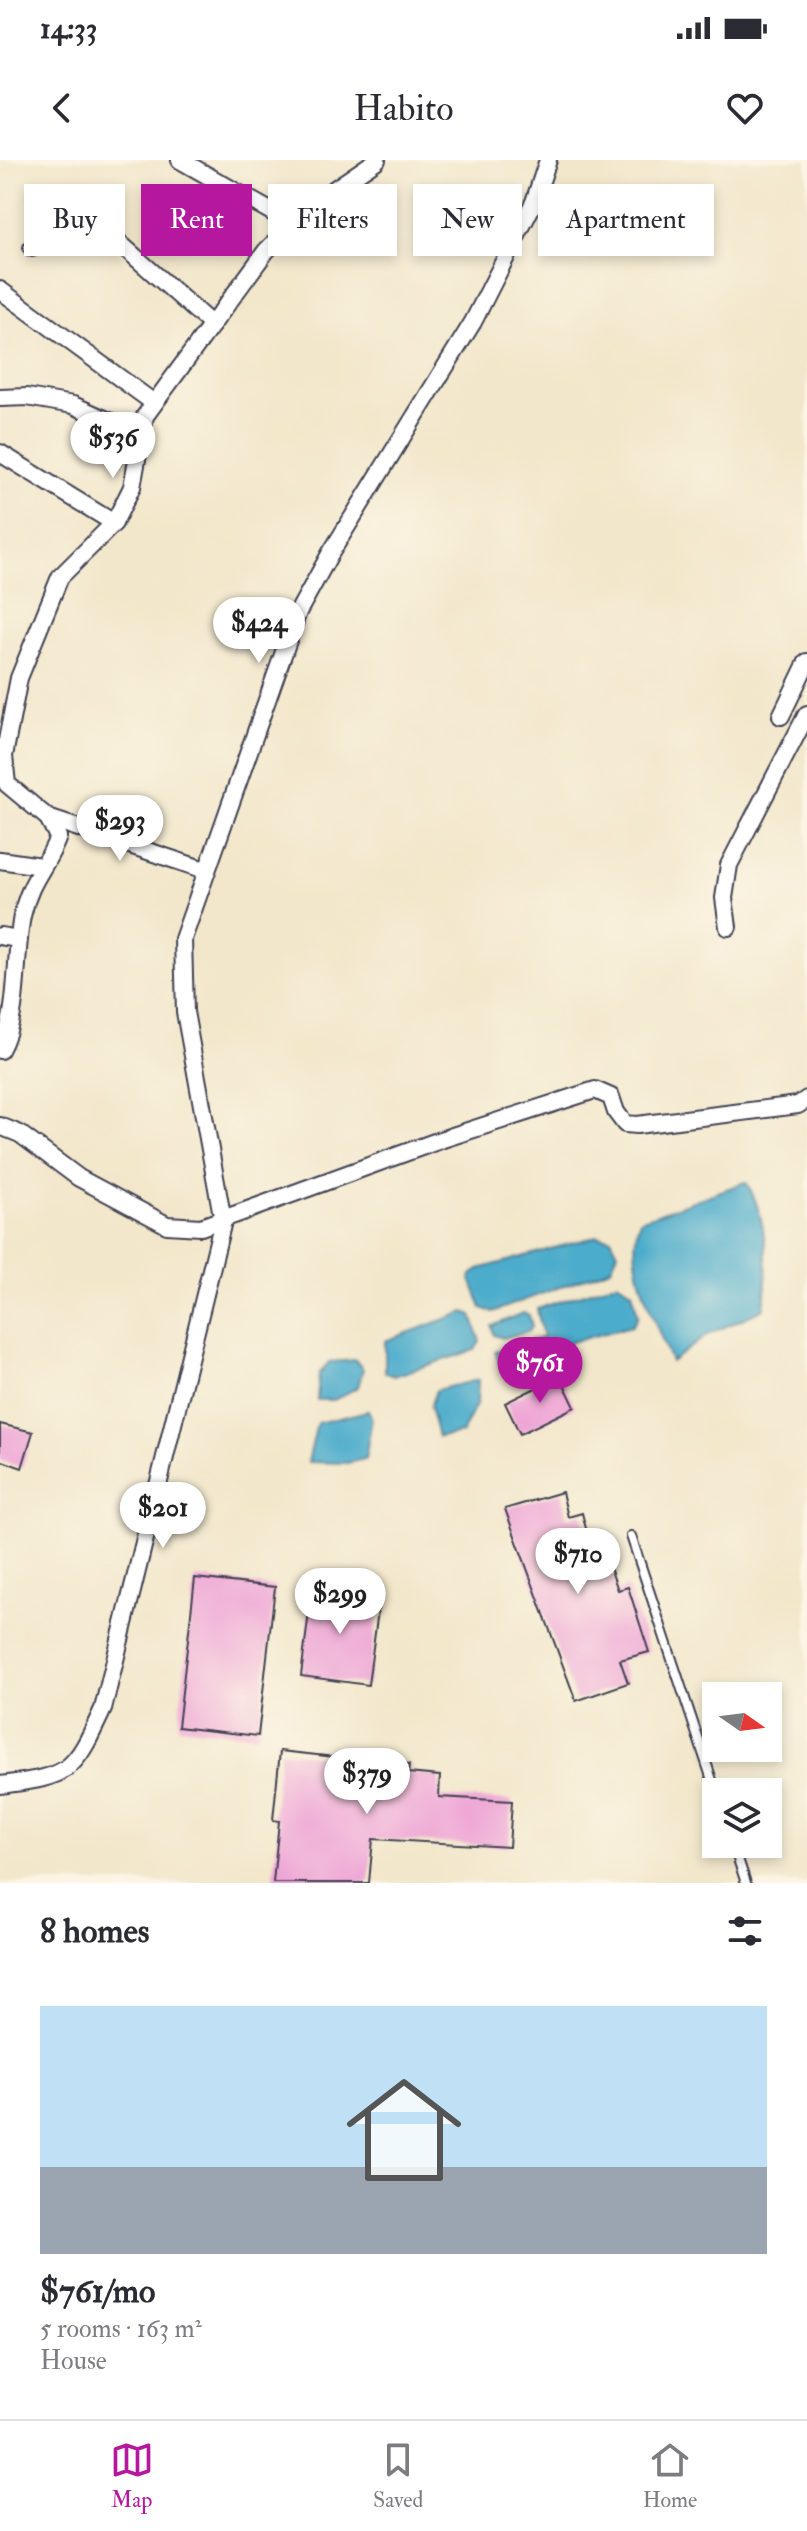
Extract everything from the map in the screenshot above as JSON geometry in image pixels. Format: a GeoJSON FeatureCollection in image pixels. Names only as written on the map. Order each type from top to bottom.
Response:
{"type":"FeatureCollection","features":[{"type":"Feature","properties":{"kind":"street"},"geometry":{"type":"LineString","coordinates":[[180,160],[268,210]]}},
{"type":"Feature","properties":{"kind":"street"},"geometry":{"type":"LineString","coordinates":[[342,184],[377,160]]}},
{"type":"Feature","properties":{"kind":"street"},"geometry":{"type":"LineString","coordinates":[[0,1785],[53,1778],[83,1753],[103,1709],[223,1221],[185,1012],[183,939],[205,870],[298,612],[330,554],[473,322],[534,202],[548,160]]}},
{"type":"Feature","properties":{"kind":"street"},"geometry":{"type":"LineString","coordinates":[[125,248],[212,325]]}},
{"type":"Feature","properties":{"kind":"street"},"geometry":{"type":"LineString","coordinates":[[205,870],[48,818],[7,784],[4,756],[6,713],[60,577],[114,523],[132,487],[145,416],[268,249]]}},
{"type":"Feature","properties":{"kind":"street"},"geometry":{"type":"LineString","coordinates":[[0,290],[154,403]]}},
{"type":"Feature","properties":{"kind":"street"},"geometry":{"type":"LineString","coordinates":[[0,398],[27,397],[73,405],[141,435]]}},
{"type":"Feature","properties":{"kind":"street"},"geometry":{"type":"LineString","coordinates":[[0,453],[114,523]]}},
{"type":"Feature","properties":{"kind":"street"},"geometry":{"type":"LineString","coordinates":[[781,716],[807,662]]}},
{"type":"Feature","properties":{"kind":"street"},"geometry":{"type":"LineString","coordinates":[[728,927],[724,898],[729,865],[807,714]]}},
{"type":"Feature","properties":{"kind":"street"},"geometry":{"type":"LineString","coordinates":[[0,1050],[13,1018],[6,983],[30,884],[58,837],[48,818]]}},
{"type":"Feature","properties":{"kind":"street"},"geometry":{"type":"LineString","coordinates":[[0,860],[41,866]]}},
{"type":"Feature","properties":{"kind":"street"},"geometry":{"type":"LineString","coordinates":[[0,936],[19,939]]}},
{"type":"Feature","properties":{"kind":"street"},"geometry":{"type":"LineString","coordinates":[[0,1126],[20,1134],[79,1178],[167,1225],[201,1227],[443,1139],[595,1090],[611,1097],[616,1112],[625,1124],[637,1125],[798,1105],[807,1099]]}},
{"type":"Feature","properties":{"kind":"lane"},"geometry":{"type":"LineString","coordinates":[[631,1536],[711,1778]]}},
{"type":"Feature","properties":{"kind":"lane"},"geometry":{"type":"LineString","coordinates":[[738,1858],[746,1883]]}},
{"type":"Feature","properties":{"kind":"water"},"geometry":{"type":"Polygon","coordinates":[[[746,1182],[763,1227],[764,1309],[709,1334],[671,1362],[638,1273],[636,1237],[640,1220],[746,1182]]]}},
{"type":"Feature","properties":{"kind":"water"},"geometry":{"type":"Polygon","coordinates":[[[597,1236],[611,1238],[618,1252],[611,1268],[493,1312],[482,1308],[470,1277],[479,1269],[597,1236]]]}},
{"type":"Feature","properties":{"kind":"water"},"geometry":{"type":"Polygon","coordinates":[[[617,1282],[632,1291],[638,1316],[632,1326],[571,1342],[560,1353],[501,1367],[495,1352],[543,1337],[537,1309],[617,1282]]]}},
{"type":"Feature","properties":{"kind":"water"},"geometry":{"type":"Polygon","coordinates":[[[465,1312],[472,1315],[480,1341],[475,1350],[394,1376],[385,1372],[385,1341],[465,1312]]]}},
{"type":"Feature","properties":{"kind":"water"},"geometry":{"type":"Polygon","coordinates":[[[523,1313],[529,1315],[532,1326],[529,1331],[502,1338],[494,1335],[492,1326],[523,1313]]]}},
{"type":"Feature","properties":{"kind":"water"},"geometry":{"type":"Polygon","coordinates":[[[356,1360],[363,1369],[358,1387],[334,1400],[317,1400],[319,1374],[329,1362],[356,1360]]]}},
{"type":"Feature","properties":{"kind":"water"},"geometry":{"type":"Polygon","coordinates":[[[478,1380],[477,1403],[462,1433],[438,1437],[430,1407],[436,1390],[478,1380]]]}},
{"type":"Feature","properties":{"kind":"water"},"geometry":{"type":"Polygon","coordinates":[[[368,1411],[372,1419],[365,1459],[347,1463],[308,1462],[317,1423],[368,1411]]]}},
{"type":"Feature","properties":{"kind":"building"},"geometry":{"type":"Polygon","coordinates":[[[560,1376],[575,1407],[520,1434],[505,1403],[560,1376]]]}},
{"type":"Feature","properties":{"kind":"building"},"geometry":{"type":"Polygon","coordinates":[[[0,1424],[33,1432],[22,1468],[0,1460],[0,1424]]]}},
{"type":"Feature","properties":{"kind":"building"},"geometry":{"type":"Polygon","coordinates":[[[562,1492],[568,1517],[582,1513],[590,1544],[600,1540],[618,1590],[628,1587],[649,1652],[620,1660],[628,1683],[576,1701],[505,1509],[562,1492]]]}},
{"type":"Feature","properties":{"kind":"building"},"geometry":{"type":"Polygon","coordinates":[[[195,1578],[275,1587],[258,1736],[178,1727],[195,1578]]]}},
{"type":"Feature","properties":{"kind":"building"},"geometry":{"type":"Polygon","coordinates":[[[312,1588],[380,1596],[368,1685],[301,1676],[312,1588]]]}},
{"type":"Feature","properties":{"kind":"building"},"geometry":{"type":"Polygon","coordinates":[[[280,1751],[409,1765],[408,1773],[440,1776],[439,1797],[512,1801],[509,1847],[373,1839],[369,1883],[273,1883],[279,1821],[273,1820],[280,1751]]]}}]}
